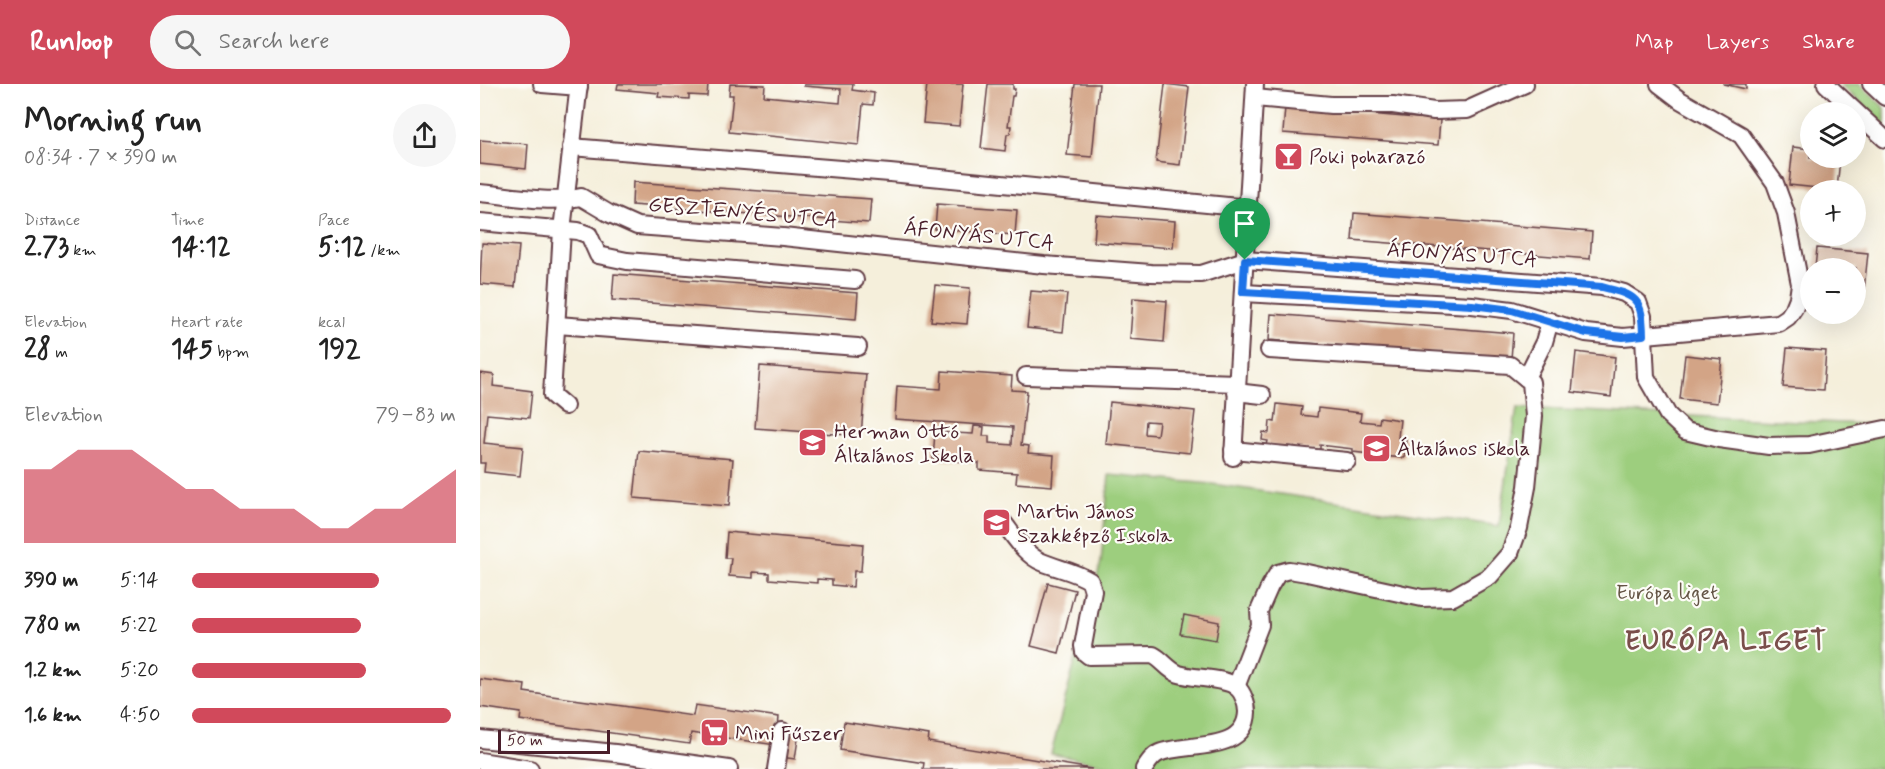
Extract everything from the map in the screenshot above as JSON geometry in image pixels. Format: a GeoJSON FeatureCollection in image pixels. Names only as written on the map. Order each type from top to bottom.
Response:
{"type":"FeatureCollection","features":[{"type":"Feature","properties":{"kind":"street"},"geometry":{"type":"LineString","coordinates":[[542,84],[579,85],[562,230],[552,395],[565,406]]}},
{"type":"Feature","properties":{"kind":"street"},"geometry":{"type":"LineString","coordinates":[[1347,461],[1233,454],[1255,91],[1331,105],[1393,105],[1434,111],[1467,110],[1525,84]]}},
{"type":"Feature","properties":{"kind":"street"},"geometry":{"type":"LineString","coordinates":[[1243,292],[1472,305],[1512,310],[1586,333],[1623,337],[1779,323],[1788,317],[1794,308],[1800,284],[1786,213],[1775,183],[1741,135],[1680,100],[1659,84]]}},
{"type":"Feature","properties":{"kind":"street"},"geometry":{"type":"LineString","coordinates":[[1826,84],[1885,139]]}},
{"type":"Feature","properties":{"kind":"street"},"geometry":{"type":"LineString","coordinates":[[1871,84],[1885,97]]}},
{"type":"Feature","properties":{"kind":"street"},"geometry":{"type":"LineString","coordinates":[[572,147],[890,173],[1248,208]]}},
{"type":"Feature","properties":{"kind":"street","name":"GESZTENYÉS UTCA"},"geometry":{"type":"LineString","coordinates":[[480,193],[566,200],[580,197],[637,226],[887,248]]}},
{"type":"Feature","properties":{"kind":"street"},"geometry":{"type":"LineString","coordinates":[[480,222],[589,235],[598,255],[627,261],[855,280]]}},
{"type":"Feature","properties":{"kind":"street","name":"ÁFONYÁS UTCA"},"geometry":{"type":"LineString","coordinates":[[887,248],[1044,265],[1151,273],[1201,274],[1245,260],[1602,287],[1624,293],[1638,302],[1642,316],[1643,335]]}},
{"type":"Feature","properties":{"kind":"street"},"geometry":{"type":"LineString","coordinates":[[1526,378],[1544,342],[1550,321]]}},
{"type":"Feature","properties":{"kind":"street"},"geometry":{"type":"LineString","coordinates":[[556,325],[858,347]]}},
{"type":"Feature","properties":{"kind":"street"},"geometry":{"type":"LineString","coordinates":[[1643,335],[1646,377],[1668,415],[1685,431],[1719,440],[1769,446],[1809,445],[1885,429]]}},
{"type":"Feature","properties":{"kind":"street"},"geometry":{"type":"LineString","coordinates":[[1236,687],[1260,625],[1260,611],[1278,573],[1289,570],[1307,573],[1422,598],[1453,597],[1490,576],[1510,553],[1519,528],[1527,487],[1534,416],[1531,382],[1510,365],[1269,350]]}},
{"type":"Feature","properties":{"kind":"street"},"geometry":{"type":"LineString","coordinates":[[1026,376],[1237,388],[1262,395]]}},
{"type":"Feature","properties":{"kind":"street"},"geometry":{"type":"LineString","coordinates":[[1003,522],[1024,549],[1040,562],[1079,574],[1090,581],[1093,591],[1083,646],[1084,652],[1089,656],[1153,655],[1179,674],[1236,687],[1244,697],[1247,713],[1242,729],[1231,739],[1158,753],[1144,769]]}},
{"type":"Feature","properties":{"kind":"street"},"geometry":{"type":"LineString","coordinates":[[776,769],[782,731]]}},
{"type":"Feature","properties":{"kind":"street"},"geometry":{"type":"LineString","coordinates":[[480,739],[615,753],[729,769]]}},
{"type":"Feature","properties":{"kind":"street"},"geometry":{"type":"LineString","coordinates":[[480,761],[530,769]]}},
{"type":"Feature","properties":{"kind":"green space"},"geometry":{"type":"Polygon","coordinates":[[[1840,84],[1859,84],[1885,108],[1885,126],[1866,108],[1866,102],[1859,102],[1840,84]]]}},
{"type":"Feature","properties":{"kind":"green space","name":"Európa liget"},"geometry":{"type":"Polygon","coordinates":[[[1517,408],[1885,425],[1885,769],[1127,769],[1051,754],[1101,562],[1109,475],[1212,484],[1499,526],[1517,408]]]}},
{"type":"Feature","properties":{"kind":"building"},"geometry":{"type":"Polygon","coordinates":[[[618,84],[708,84],[707,96],[689,95],[689,99],[658,97],[659,93],[617,89],[618,84]]]}},
{"type":"Feature","properties":{"kind":"building"},"geometry":{"type":"Polygon","coordinates":[[[730,84],[765,85],[764,96],[840,103],[841,89],[804,86],[804,84],[853,84],[852,90],[874,93],[873,105],[863,104],[859,145],[729,132],[733,95],[729,95],[730,84]]]}},
{"type":"Feature","properties":{"kind":"building"},"geometry":{"type":"Polygon","coordinates":[[[927,84],[963,84],[959,126],[923,123],[927,84]]]}},
{"type":"Feature","properties":{"kind":"building"},"geometry":{"type":"Polygon","coordinates":[[[988,84],[1013,84],[1013,89],[1015,89],[1008,126],[1011,126],[1010,134],[1007,134],[1005,151],[981,148],[988,84]]]}},
{"type":"Feature","properties":{"kind":"building"},"geometry":{"type":"Polygon","coordinates":[[[1075,84],[1099,84],[1092,157],[1067,155],[1075,84]]]}},
{"type":"Feature","properties":{"kind":"building"},"geometry":{"type":"Polygon","coordinates":[[[1165,84],[1189,87],[1180,165],[1156,162],[1165,84]]]}},
{"type":"Feature","properties":{"kind":"building"},"geometry":{"type":"Polygon","coordinates":[[[1723,84],[1746,84],[1746,89],[1723,84]]]}},
{"type":"Feature","properties":{"kind":"building"},"geometry":{"type":"Polygon","coordinates":[[[1285,107],[1440,120],[1438,145],[1283,133],[1285,107]]]}},
{"type":"Feature","properties":{"kind":"building"},"geometry":{"type":"Polygon","coordinates":[[[480,140],[528,144],[526,169],[480,164],[480,140]]]}},
{"type":"Feature","properties":{"kind":"building"},"geometry":{"type":"Polygon","coordinates":[[[1793,147],[1800,148],[1800,168],[1839,168],[1838,180],[1800,180],[1800,186],[1789,185],[1793,147]]]}},
{"type":"Feature","properties":{"kind":"building"},"geometry":{"type":"Polygon","coordinates":[[[633,182],[871,199],[869,223],[632,205],[633,182]]]}},
{"type":"Feature","properties":{"kind":"building"},"geometry":{"type":"Polygon","coordinates":[[[937,204],[1017,210],[1015,235],[935,229],[937,204]]]}},
{"type":"Feature","properties":{"kind":"building"},"geometry":{"type":"Polygon","coordinates":[[[1354,213],[1592,232],[1590,259],[1352,240],[1354,213]]]}},
{"type":"Feature","properties":{"kind":"building"},"geometry":{"type":"Polygon","coordinates":[[[1096,215],[1175,221],[1173,248],[1094,242],[1096,215]]]}},
{"type":"Feature","properties":{"kind":"building"},"geometry":{"type":"Polygon","coordinates":[[[482,243],[519,246],[515,287],[480,284],[482,243]]]}},
{"type":"Feature","properties":{"kind":"building"},"geometry":{"type":"Polygon","coordinates":[[[1817,248],[1868,253],[1866,272],[1866,258],[1816,258],[1817,248]]]}},
{"type":"Feature","properties":{"kind":"building"},"geometry":{"type":"Polygon","coordinates":[[[614,274],[858,293],[856,319],[612,300],[614,274]]]}},
{"type":"Feature","properties":{"kind":"building"},"geometry":{"type":"Polygon","coordinates":[[[935,285],[970,288],[967,324],[931,321],[935,285]]]}},
{"type":"Feature","properties":{"kind":"building"},"geometry":{"type":"Polygon","coordinates":[[[1031,291],[1067,294],[1063,332],[1027,328],[1031,291]]]}},
{"type":"Feature","properties":{"kind":"building"},"geometry":{"type":"Polygon","coordinates":[[[1133,298],[1167,301],[1164,342],[1130,339],[1133,298]]]}},
{"type":"Feature","properties":{"kind":"building"},"geometry":{"type":"Polygon","coordinates":[[[1271,314],[1513,333],[1511,359],[1269,340],[1271,314]]]}},
{"type":"Feature","properties":{"kind":"building"},"geometry":{"type":"Polygon","coordinates":[[[1787,348],[1826,351],[1823,390],[1783,387],[1787,348]]]}},
{"type":"Feature","properties":{"kind":"building"},"geometry":{"type":"Polygon","coordinates":[[[1576,352],[1615,357],[1611,397],[1572,392],[1576,352]]]}},
{"type":"Feature","properties":{"kind":"building"},"geometry":{"type":"Polygon","coordinates":[[[1685,355],[1722,359],[1717,403],[1680,399],[1685,355]]]}},
{"type":"Feature","properties":{"kind":"building"},"geometry":{"type":"Polygon","coordinates":[[[760,366],[866,374],[861,436],[755,428],[760,366]]]}},
{"type":"Feature","properties":{"kind":"building"},"geometry":{"type":"Polygon","coordinates":[[[942,371],[1012,376],[1011,390],[1027,391],[1021,445],[1029,446],[1028,453],[1054,455],[1052,486],[1016,483],[1017,473],[979,470],[979,463],[933,459],[935,432],[973,434],[974,426],[984,427],[983,436],[989,436],[989,443],[1012,445],[1013,427],[895,419],[897,386],[941,389],[942,371]]]}},
{"type":"Feature","properties":{"kind":"building"},"geometry":{"type":"Polygon","coordinates":[[[480,373],[494,375],[493,386],[532,391],[529,418],[487,414],[484,443],[523,447],[520,476],[484,472],[485,463],[480,463],[480,373]]]}},
{"type":"Feature","properties":{"kind":"building"},"geometry":{"type":"Polygon","coordinates":[[[1110,402],[1195,411],[1190,453],[1106,444],[1110,402]],[[1146,421],[1145,434],[1157,435],[1159,422],[1146,421]]]}},
{"type":"Feature","properties":{"kind":"building"},"geometry":{"type":"Polygon","coordinates":[[[1277,404],[1302,407],[1301,415],[1317,417],[1318,408],[1361,413],[1360,421],[1379,423],[1380,417],[1400,420],[1398,438],[1406,439],[1404,458],[1381,456],[1382,452],[1378,452],[1378,455],[1320,445],[1320,451],[1294,448],[1295,446],[1293,448],[1267,445],[1268,441],[1262,440],[1263,432],[1269,433],[1270,421],[1275,422],[1277,404]]]}},
{"type":"Feature","properties":{"kind":"building"},"geometry":{"type":"Polygon","coordinates":[[[639,451],[733,459],[729,506],[634,498],[639,451]]]}},
{"type":"Feature","properties":{"kind":"building"},"geometry":{"type":"Polygon","coordinates":[[[727,532],[863,544],[861,571],[854,571],[853,587],[832,585],[832,580],[817,579],[817,583],[769,579],[769,573],[753,572],[753,578],[729,576],[731,558],[725,558],[727,532]]]}},
{"type":"Feature","properties":{"kind":"building"},"geometry":{"type":"Polygon","coordinates":[[[1048,583],[1075,590],[1059,653],[1031,646],[1048,583]]]}},
{"type":"Feature","properties":{"kind":"building"},"geometry":{"type":"Polygon","coordinates":[[[1184,615],[1219,622],[1216,640],[1180,634],[1184,615]]]}},
{"type":"Feature","properties":{"kind":"building"},"geometry":{"type":"Polygon","coordinates":[[[480,679],[525,685],[524,692],[693,716],[695,705],[779,717],[776,745],[691,733],[689,744],[520,720],[521,713],[480,707],[480,679]]]}},
{"type":"Feature","properties":{"kind":"building"},"geometry":{"type":"Polygon","coordinates":[[[844,722],[929,735],[928,742],[1092,769],[923,769],[924,763],[840,750],[844,722]]]}},
{"type":"Feature","properties":{"kind":"building"},"geometry":{"type":"Polygon","coordinates":[[[785,729],[799,732],[795,759],[780,757],[785,729]]]}},
{"type":"Feature","properties":{"kind":"place","name":"Poki poharazó"},"geometry":{"type":"Point","coordinates":[1288,156]}},
{"type":"Feature","properties":{"kind":"place","name":"Herman Ottó Általános Iskola"},"geometry":{"type":"Point","coordinates":[813,443]}},
{"type":"Feature","properties":{"kind":"place","name":"Általános iskola"},"geometry":{"type":"Point","coordinates":[1376,448]}},
{"type":"Feature","properties":{"kind":"place","name":"Martin János Szakképző Iskola"},"geometry":{"type":"Point","coordinates":[996,523]}},
{"type":"Feature","properties":{"kind":"place","name":"Mini Fűszer"},"geometry":{"type":"Point","coordinates":[714,733]}},
{"type":"Feature","properties":{"kind":"district","name":"EURÓPA LIGET"},"geometry":{"type":"Point","coordinates":[1726,640]}},
{"type":"Feature","properties":{"kind":"route"},"geometry":{"type":"LineString","coordinates":[[1245,260],[1602,287],[1624,293],[1638,302],[1642,316],[1643,335],[1623,337],[1586,333],[1512,310],[1472,305],[1243,292],[1245,260]]}}]}
